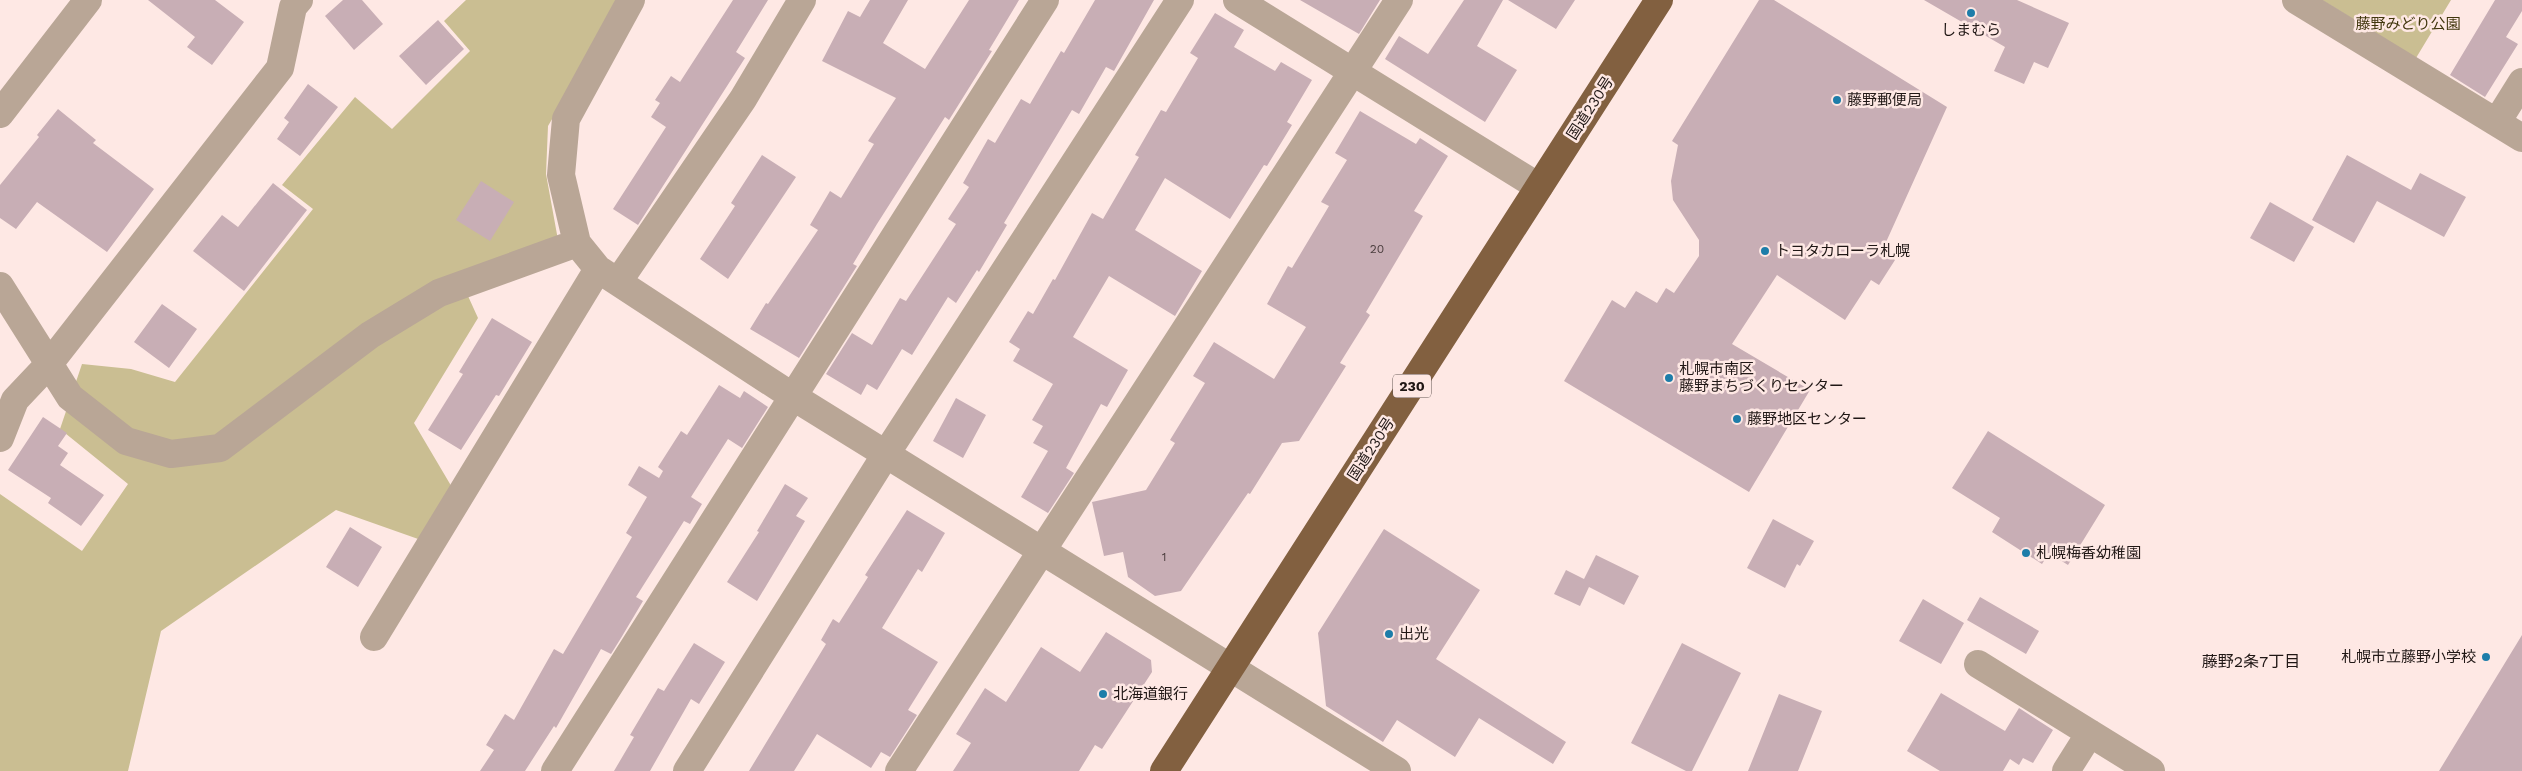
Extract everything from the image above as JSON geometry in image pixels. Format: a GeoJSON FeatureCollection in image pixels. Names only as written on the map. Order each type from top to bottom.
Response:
{"type":"FeatureCollection","features":[{"type":"Feature","properties":{"kind":"highway","name":"国道230号"},"geometry":{"type":"LineString","coordinates":[[1164,771],[1659,0]]}},
{"type":"Feature","properties":{"kind":"street"},"geometry":{"type":"LineString","coordinates":[[0,114],[88,0]]}},
{"type":"Feature","properties":{"kind":"street"},"geometry":{"type":"LineString","coordinates":[[631,0],[566,119],[562,175],[577,243],[608,275],[792,396],[1397,771]]}},
{"type":"Feature","properties":{"kind":"street"},"geometry":{"type":"LineString","coordinates":[[374,636],[608,275],[743,99],[802,0]]}},
{"type":"Feature","properties":{"kind":"street"},"geometry":{"type":"LineString","coordinates":[[555,771],[1045,0]]}},
{"type":"Feature","properties":{"kind":"street"},"geometry":{"type":"LineString","coordinates":[[687,771],[886,454],[1180,0]]}},
{"type":"Feature","properties":{"kind":"street"},"geometry":{"type":"LineString","coordinates":[[1237,0],[1539,187]]}},
{"type":"Feature","properties":{"kind":"street"},"geometry":{"type":"LineString","coordinates":[[899,771],[1399,0]]}},
{"type":"Feature","properties":{"kind":"street"},"geometry":{"type":"LineString","coordinates":[[2296,0],[2522,138]]}},
{"type":"Feature","properties":{"kind":"street"},"geometry":{"type":"LineString","coordinates":[[0,438],[14,400],[49,364],[280,68],[293,2]]}},
{"type":"Feature","properties":{"kind":"street"},"geometry":{"type":"LineString","coordinates":[[2497,122],[2522,82]]}},
{"type":"Feature","properties":{"kind":"street"},"geometry":{"type":"LineString","coordinates":[[0,286],[70,397],[126,441],[171,454],[220,448],[370,335],[440,293],[577,243]]}},
{"type":"Feature","properties":{"kind":"street"},"geometry":{"type":"LineString","coordinates":[[1978,664],[2151,771]]}},
{"type":"Feature","properties":{"kind":"street"},"geometry":{"type":"LineString","coordinates":[[2066,771],[2090,733]]}},
{"type":"Feature","properties":{"kind":"green space"},"geometry":{"type":"Polygon","coordinates":[[[466,0],[622,0],[548,126],[546,174],[558,240],[458,274],[478,318],[414,423],[453,489],[421,540],[336,510],[161,631],[128,771],[0,771],[0,494],[82,551],[128,484],[60,429],[82,364],[131,369],[175,382],[313,209],[282,185],[355,97],[392,129],[470,51],[444,21],[466,0]]]}},
{"type":"Feature","properties":{"kind":"green space","name":"藤野みどり公園"},"geometry":{"type":"Polygon","coordinates":[[[2322,0],[2451,0],[2416,58],[2322,0]]]}},
{"type":"Feature","properties":{"kind":"building"},"geometry":{"type":"Polygon","coordinates":[[[148,0],[215,0],[244,22],[212,65],[187,47],[195,37],[148,0]]]}},
{"type":"Feature","properties":{"kind":"building"},"geometry":{"type":"Polygon","coordinates":[[[343,0],[362,0],[383,24],[354,50],[325,16],[343,0]]]}},
{"type":"Feature","properties":{"kind":"building"},"geometry":{"type":"Polygon","coordinates":[[[733,0],[768,0],[736,52],[745,58],[638,225],[613,209],[666,127],[651,117],[660,103],[655,100],[671,76],[680,82],[733,0]]]}},
{"type":"Feature","properties":{"kind":"building"},"geometry":{"type":"Polygon","coordinates":[[[870,0],[908,0],[883,43],[925,69],[969,0],[1019,0],[989,50],[992,51],[949,120],[945,117],[877,224],[853,264],[857,266],[799,358],[750,329],[766,303],[768,304],[818,230],[810,225],[830,191],[841,198],[874,144],[868,141],[896,98],[822,61],[848,11],[860,17],[870,0]]]}},
{"type":"Feature","properties":{"kind":"building"},"geometry":{"type":"Polygon","coordinates":[[[1095,0],[1154,0],[1114,71],[1106,67],[1079,114],[1072,110],[1004,223],[1007,225],[979,272],[977,270],[956,303],[948,297],[912,355],[902,349],[877,390],[867,384],[861,395],[826,374],[852,333],[872,345],[900,298],[906,301],[956,224],[948,219],[969,187],[963,183],[988,139],[995,143],[1021,99],[1030,104],[1061,51],[1064,53],[1095,0]]]}},
{"type":"Feature","properties":{"kind":"building"},"geometry":{"type":"Polygon","coordinates":[[[1300,0],[1380,0],[1359,34],[1300,0]]]}},
{"type":"Feature","properties":{"kind":"building"},"geometry":{"type":"Polygon","coordinates":[[[1464,0],[1503,0],[1477,46],[1517,70],[1485,122],[1385,59],[1399,36],[1428,54],[1464,0]]]}},
{"type":"Feature","properties":{"kind":"building"},"geometry":{"type":"Polygon","coordinates":[[[1508,0],[1575,0],[1556,29],[1508,0]]]}},
{"type":"Feature","properties":{"kind":"building"},"geometry":{"type":"Polygon","coordinates":[[[1759,0],[1774,0],[1947,107],[1882,251],[1895,260],[1879,285],[1871,280],[1845,320],[1777,275],[1732,344],[1810,390],[1749,492],[1564,381],[1612,300],[1625,308],[1636,291],[1657,303],[1666,288],[1674,293],[1699,256],[1699,240],[1673,200],[1671,181],[1678,145],[1672,141],[1759,0]]]}},
{"type":"Feature","properties":{"kind":"building"},"geometry":{"type":"Polygon","coordinates":[[[1924,0],[2017,0],[2069,23],[2048,68],[2034,62],[2024,84],[1994,71],[2005,47],[1924,0]]]}},
{"type":"Feature","properties":{"kind":"building"},"geometry":{"type":"Polygon","coordinates":[[[2495,0],[2522,0],[2522,11],[2506,37],[2518,44],[2485,97],[2450,75],[2495,0]]]}},
{"type":"Feature","properties":{"kind":"building"},"geometry":{"type":"Polygon","coordinates":[[[1215,13],[1244,30],[1234,47],[1275,71],[1281,62],[1312,80],[1287,122],[1292,125],[1267,166],[1264,165],[1230,219],[1165,178],[1135,230],[1202,271],[1175,316],[1109,276],[1073,337],[1128,370],[1107,407],[1101,404],[1066,468],[1074,473],[1048,513],[1021,497],[1048,451],[1033,443],[1043,426],[1032,420],[1053,384],[1013,361],[1020,349],[1009,342],[1028,311],[1033,314],[1053,279],[1055,280],[1092,213],[1103,219],[1139,157],[1135,155],[1161,110],[1166,112],[1198,58],[1190,53],[1215,13]]]}},
{"type":"Feature","properties":{"kind":"building"},"geometry":{"type":"Polygon","coordinates":[[[438,20],[464,49],[426,85],[399,56],[438,20]]]}},
{"type":"Feature","properties":{"kind":"building"},"geometry":{"type":"Polygon","coordinates":[[[308,84],[338,107],[300,156],[277,139],[289,122],[284,118],[308,84]]]}},
{"type":"Feature","properties":{"kind":"building"},"geometry":{"type":"Polygon","coordinates":[[[58,109],[96,140],[93,143],[154,189],[107,252],[37,202],[16,229],[0,218],[0,185],[39,137],[37,135],[58,109]]]}},
{"type":"Feature","properties":{"kind":"building"},"geometry":{"type":"Polygon","coordinates":[[[1360,111],[1416,144],[1420,138],[1448,156],[1414,211],[1423,216],[1366,312],[1370,315],[1340,363],[1346,366],[1299,441],[1282,443],[1250,494],[1248,493],[1181,591],[1155,596],[1128,577],[1123,552],[1104,556],[1092,502],[1146,490],[1175,443],[1170,440],[1205,383],[1193,376],[1214,342],[1274,379],[1306,327],[1267,304],[1288,266],[1292,268],[1329,206],[1321,202],[1347,160],[1335,153],[1360,111]]]}},
{"type":"Feature","properties":{"kind":"building"},"geometry":{"type":"Polygon","coordinates":[[[762,155],[796,177],[728,279],[700,259],[735,206],[731,203],[762,155]]]}},
{"type":"Feature","properties":{"kind":"building"},"geometry":{"type":"Polygon","coordinates":[[[2347,155],[2411,190],[2420,173],[2466,197],[2444,237],[2377,201],[2354,243],[2312,220],[2347,155]]]}},
{"type":"Feature","properties":{"kind":"building"},"geometry":{"type":"Polygon","coordinates":[[[481,181],[514,202],[490,241],[456,220],[481,181]]]}},
{"type":"Feature","properties":{"kind":"building"},"geometry":{"type":"Polygon","coordinates":[[[273,183],[307,210],[244,291],[193,251],[222,215],[238,227],[273,183]]]}},
{"type":"Feature","properties":{"kind":"building"},"geometry":{"type":"Polygon","coordinates":[[[2270,202],[2314,227],[2294,262],[2250,238],[2270,202]]]}},
{"type":"Feature","properties":{"kind":"building"},"geometry":{"type":"Polygon","coordinates":[[[162,304],[197,329],[169,368],[134,342],[162,304]]]}},
{"type":"Feature","properties":{"kind":"building"},"geometry":{"type":"Polygon","coordinates":[[[492,318],[532,342],[499,396],[496,395],[461,450],[428,430],[463,374],[459,372],[492,318]]]}},
{"type":"Feature","properties":{"kind":"building"},"geometry":{"type":"Polygon","coordinates":[[[719,385],[740,398],[744,391],[768,407],[742,448],[728,439],[691,497],[702,504],[690,524],[684,521],[636,597],[643,601],[621,638],[611,654],[601,649],[556,728],[554,726],[525,771],[480,771],[494,750],[486,745],[505,714],[514,720],[554,649],[563,654],[632,537],[626,533],[647,497],[628,485],[639,466],[659,478],[663,471],[658,467],[681,431],[687,435],[719,385]]]}},
{"type":"Feature","properties":{"kind":"building"},"geometry":{"type":"Polygon","coordinates":[[[956,398],[986,415],[963,458],[933,441],[956,398]]]}},
{"type":"Feature","properties":{"kind":"building"},"geometry":{"type":"Polygon","coordinates":[[[43,417],[67,433],[58,446],[68,453],[60,465],[104,495],[81,526],[48,503],[51,498],[8,470],[43,417]]]}},
{"type":"Feature","properties":{"kind":"building"},"geometry":{"type":"Polygon","coordinates":[[[1988,431],[2105,505],[2068,565],[2049,553],[2042,564],[1992,532],[2000,518],[1952,488],[1988,431]]]}},
{"type":"Feature","properties":{"kind":"building"},"geometry":{"type":"Polygon","coordinates":[[[785,484],[808,498],[796,516],[805,521],[757,601],[727,582],[759,532],[757,531],[785,484]]]}},
{"type":"Feature","properties":{"kind":"building"},"geometry":{"type":"Polygon","coordinates":[[[907,510],[945,533],[922,572],[918,569],[882,628],[938,662],[908,710],[917,715],[890,757],[881,752],[871,768],[817,734],[794,771],[749,771],[826,644],[821,640],[833,619],[839,623],[868,577],[865,575],[907,510]]]}},
{"type":"Feature","properties":{"kind":"building"},"geometry":{"type":"Polygon","coordinates":[[[1773,519],[1814,541],[1800,566],[1797,564],[1785,588],[1747,568],[1773,519]]]}},
{"type":"Feature","properties":{"kind":"building"},"geometry":{"type":"Polygon","coordinates":[[[350,527],[382,547],[358,587],[326,567],[350,527]]]}},
{"type":"Feature","properties":{"kind":"building"},"geometry":{"type":"Polygon","coordinates":[[[1384,529],[1480,590],[1436,659],[1566,742],[1553,764],[1479,718],[1455,757],[1397,720],[1383,742],[1326,706],[1318,633],[1384,529]]]}},
{"type":"Feature","properties":{"kind":"building"},"geometry":{"type":"Polygon","coordinates":[[[1596,555],[1639,576],[1624,605],[1589,587],[1580,606],[1554,594],[1566,570],[1584,579],[1596,555]]]}},
{"type":"Feature","properties":{"kind":"building"},"geometry":{"type":"Polygon","coordinates":[[[1980,597],[2039,631],[2026,654],[1967,620],[1980,597]]]}},
{"type":"Feature","properties":{"kind":"building"},"geometry":{"type":"Polygon","coordinates":[[[1923,599],[1964,623],[1941,664],[1899,641],[1923,599]]]}},
{"type":"Feature","properties":{"kind":"building"},"geometry":{"type":"Polygon","coordinates":[[[1106,632],[1151,660],[1152,672],[1102,749],[1095,745],[1079,771],[953,771],[971,743],[956,734],[985,688],[1006,702],[1041,647],[1080,672],[1106,632]]]}},
{"type":"Feature","properties":{"kind":"building"},"geometry":{"type":"Polygon","coordinates":[[[2522,635],[2522,771],[2439,771],[2522,635]]]}},
{"type":"Feature","properties":{"kind":"building"},"geometry":{"type":"Polygon","coordinates":[[[694,643],[725,662],[699,704],[691,699],[650,771],[614,771],[634,737],[630,735],[658,688],[664,691],[694,643]]]}},
{"type":"Feature","properties":{"kind":"building"},"geometry":{"type":"Polygon","coordinates":[[[1682,643],[1741,673],[1692,771],[1686,771],[1631,743],[1682,643]]]}},
{"type":"Feature","properties":{"kind":"building"},"geometry":{"type":"Polygon","coordinates":[[[1941,693],[2005,731],[2019,708],[2053,730],[2033,763],[2023,758],[2019,765],[2010,759],[2003,771],[1940,771],[1907,751],[1941,693]]]}},
{"type":"Feature","properties":{"kind":"building"},"geometry":{"type":"Polygon","coordinates":[[[1779,694],[1822,711],[1798,771],[1748,771],[1779,694]]]}},
{"type":"Feature","properties":{"kind":"place","name":"しまむら"},"geometry":{"type":"Point","coordinates":[1971,13]}},
{"type":"Feature","properties":{"kind":"place","name":"藤野郵便局"},"geometry":{"type":"Point","coordinates":[1837,100]}},
{"type":"Feature","properties":{"kind":"place","name":"トヨタカローラ札幌"},"geometry":{"type":"Point","coordinates":[1765,251]}},
{"type":"Feature","properties":{"kind":"place","name":"札幌市南区 藤野まちづくりセンター"},"geometry":{"type":"Point","coordinates":[1669,378]}},
{"type":"Feature","properties":{"kind":"place","name":"藤野地区センター"},"geometry":{"type":"Point","coordinates":[1737,419]}},
{"type":"Feature","properties":{"kind":"place","name":"札幌梅香幼稚園"},"geometry":{"type":"Point","coordinates":[2026,553]}},
{"type":"Feature","properties":{"kind":"place","name":"出光"},"geometry":{"type":"Point","coordinates":[1389,634]}},
{"type":"Feature","properties":{"kind":"place","name":"札幌市立藤野小学校"},"geometry":{"type":"Point","coordinates":[2486,657]}},
{"type":"Feature","properties":{"kind":"place","name":"北海道銀行"},"geometry":{"type":"Point","coordinates":[1103,694]}},
{"type":"Feature","properties":{"kind":"district","name":"藤野2条7丁目"},"geometry":{"type":"Point","coordinates":[2251,661]}}]}
